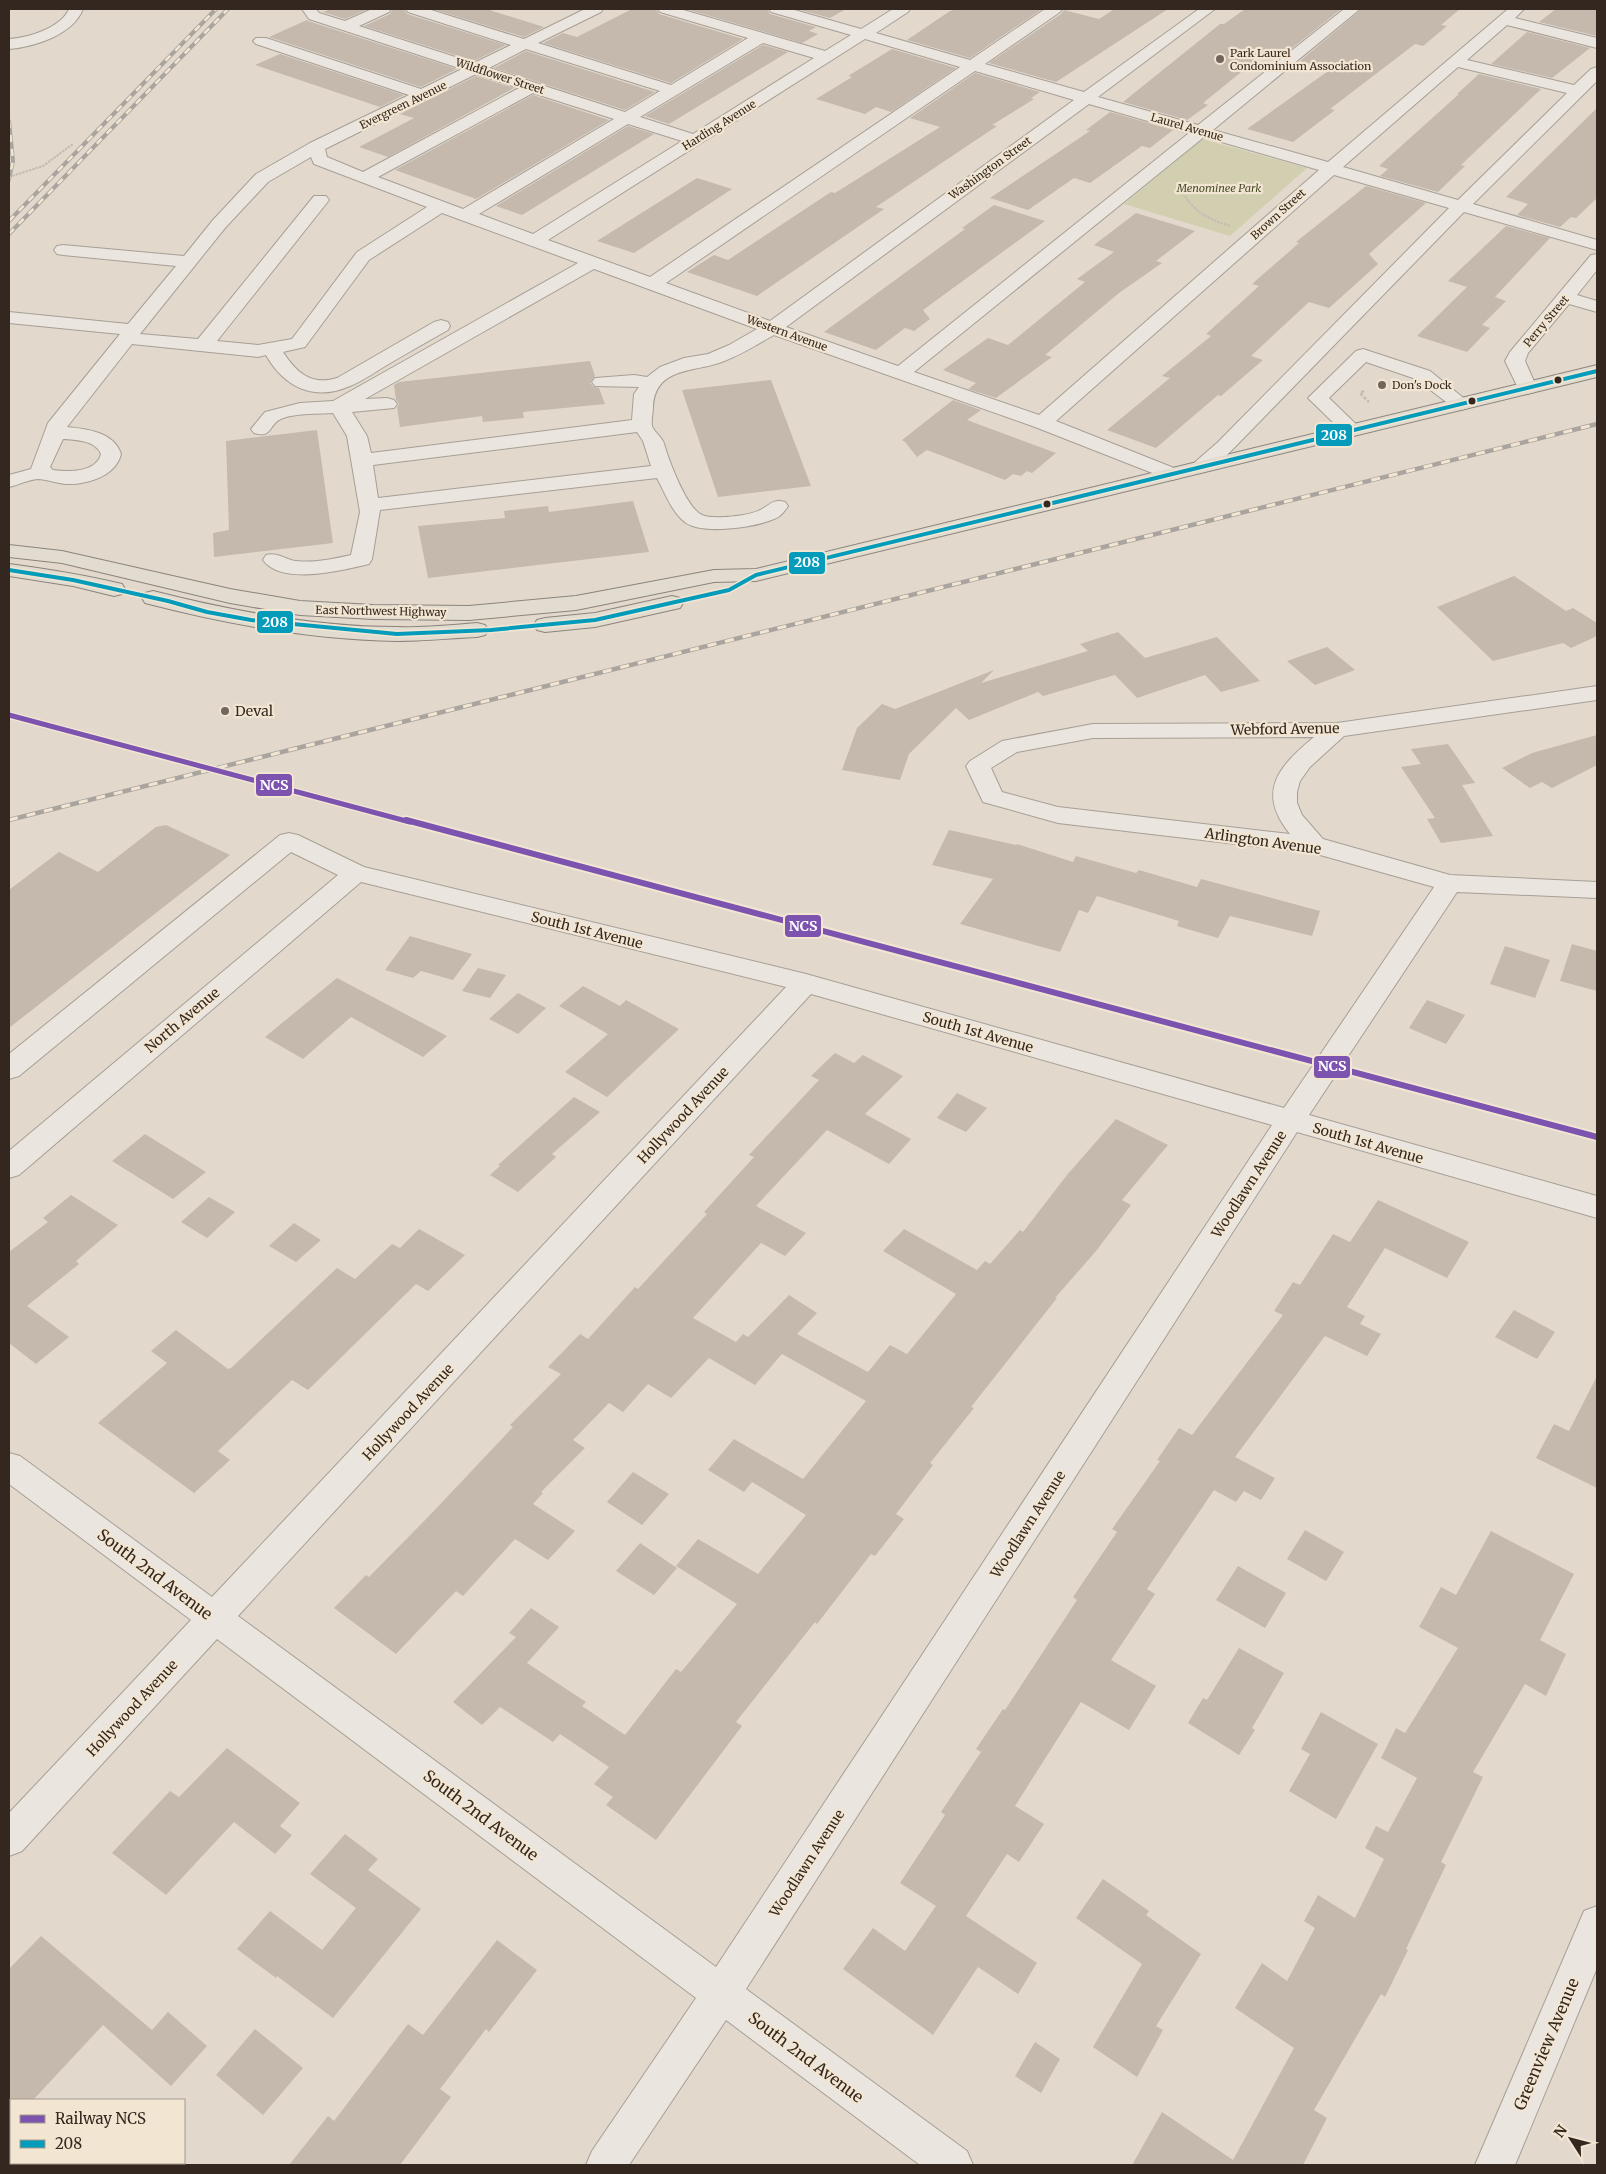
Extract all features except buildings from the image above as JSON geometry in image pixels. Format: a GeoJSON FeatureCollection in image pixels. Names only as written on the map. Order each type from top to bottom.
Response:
{"type":"FeatureCollection","features":[{"type":"Feature","properties":{"kind":"main road","name":"East Northwest Highway"},"geometry":{"type":"LineString","coordinates":[[9,551],[62,557],[230,596],[300,608],[373,612],[470,613],[576,603],[714,576],[756,575],[1597,371]]}},
{"type":"Feature","properties":{"kind":"main road","name":"East Northwest Highway"},"geometry":{"type":"LineString","coordinates":[[9,570],[73,580],[168,601],[207,612],[251,620],[396,634],[491,630],[595,620],[729,590],[756,575]]}},
{"type":"Feature","properties":{"kind":"street"},"geometry":{"type":"LineString","coordinates":[[9,44],[27,42],[68,23],[76,14],[76,9]]}},
{"type":"Feature","properties":{"kind":"street","name":"Wildflower Street"},"geometry":{"type":"LineString","coordinates":[[309,9],[314,16],[695,140]]}},
{"type":"Feature","properties":{"kind":"street"},"geometry":{"type":"LineString","coordinates":[[346,26],[384,9]]}},
{"type":"Feature","properties":{"kind":"street"},"geometry":{"type":"LineString","coordinates":[[413,9],[672,90]]}},
{"type":"Feature","properties":{"kind":"street","name":"Evergreen Avenue"},"geometry":{"type":"LineString","coordinates":[[43,472],[40,468],[58,423],[219,224],[262,178],[316,146],[424,95],[596,9]]}},
{"type":"Feature","properties":{"kind":"street"},"geometry":{"type":"LineString","coordinates":[[665,9],[828,57]]}},
{"type":"Feature","properties":{"kind":"street","name":"Laurel Avenue"},"geometry":{"type":"LineString","coordinates":[[776,9],[1597,245]]}},
{"type":"Feature","properties":{"kind":"street","name":"Harding Avenue"},"geometry":{"type":"LineString","coordinates":[[534,241],[903,9]]}},
{"type":"Feature","properties":{"kind":"street"},"geometry":{"type":"LineString","coordinates":[[652,284],[1055,9]]}},
{"type":"Feature","properties":{"kind":"street","name":"Washington Street"},"geometry":{"type":"LineString","coordinates":[[651,383],[667,371],[691,362],[712,359],[736,349],[772,328],[1208,9]]}},
{"type":"Feature","properties":{"kind":"street"},"geometry":{"type":"LineString","coordinates":[[901,373],[1353,9]]}},
{"type":"Feature","properties":{"kind":"street"},"geometry":{"type":"LineString","coordinates":[[1511,14],[1597,43]]}},
{"type":"Feature","properties":{"kind":"street","name":"Brown Street"},"geometry":{"type":"LineString","coordinates":[[1042,423],[1331,168],[1511,14]]}},
{"type":"Feature","properties":{"kind":"street"},"geometry":{"type":"LineString","coordinates":[[465,215],[761,37]]}},
{"type":"Feature","properties":{"kind":"street"},"geometry":{"type":"LineString","coordinates":[[261,41],[424,95]]}},
{"type":"Feature","properties":{"kind":"street"},"geometry":{"type":"LineString","coordinates":[[1456,62],[1578,91]]}},
{"type":"Feature","properties":{"kind":"street"},"geometry":{"type":"LineString","coordinates":[[1201,467],[1232,439],[1461,206],[1597,72]]}},
{"type":"Feature","properties":{"kind":"street"},"geometry":{"type":"LineString","coordinates":[[364,178],[532,87]]}},
{"type":"Feature","properties":{"kind":"street","name":"Western Avenue"},"geometry":{"type":"LineString","coordinates":[[316,146],[320,160],[364,178],[772,328],[1042,423],[1172,474]]}},
{"type":"Feature","properties":{"kind":"street"},"geometry":{"type":"LineString","coordinates":[[203,346],[320,200]]}},
{"type":"Feature","properties":{"kind":"street"},"geometry":{"type":"LineString","coordinates":[[9,317],[203,346],[258,351],[298,343],[363,256],[441,206]]}},
{"type":"Feature","properties":{"kind":"street"},"geometry":{"type":"LineString","coordinates":[[63,250],[189,262]]}},
{"type":"Feature","properties":{"kind":"street","name":"Perry Street"},"geometry":{"type":"LineString","coordinates":[[1527,388],[1515,361],[1519,352],[1597,259]]}},
{"type":"Feature","properties":{"kind":"street"},"geometry":{"type":"LineString","coordinates":[[339,406],[592,262]]}},
{"type":"Feature","properties":{"kind":"street"},"geometry":{"type":"LineString","coordinates":[[1570,292],[1597,293]]}},
{"type":"Feature","properties":{"kind":"street"},"geometry":{"type":"LineString","coordinates":[[1570,292],[1597,307]]}},
{"type":"Feature","properties":{"kind":"street"},"geometry":{"type":"LineString","coordinates":[[271,348],[283,368],[292,376],[311,386],[332,387],[441,326]]}},
{"type":"Feature","properties":{"kind":"street"},"geometry":{"type":"LineString","coordinates":[[1352,430],[1318,398],[1362,355],[1423,375],[1460,404]]}},
{"type":"Feature","properties":{"kind":"street"},"geometry":{"type":"LineString","coordinates":[[602,382],[634,380],[651,383],[644,394],[642,425],[653,441],[663,471],[685,511],[695,520],[713,523],[748,521],[769,514],[778,506]]}},
{"type":"Feature","properties":{"kind":"street"},"geometry":{"type":"LineString","coordinates":[[261,429],[272,416],[300,409],[387,404]]}},
{"type":"Feature","properties":{"kind":"street"},"geometry":{"type":"LineString","coordinates":[[274,560],[283,566],[295,568],[327,567],[361,559],[370,512],[357,436],[339,406]]}},
{"type":"Feature","properties":{"kind":"street"},"geometry":{"type":"LineString","coordinates":[[362,460],[642,425]]}},
{"type":"Feature","properties":{"kind":"street"},"geometry":{"type":"LineString","coordinates":[[9,480],[43,472],[46,475],[66,478],[84,476],[106,467],[111,457],[110,450],[105,444],[94,438],[56,432]]}},
{"type":"Feature","properties":{"kind":"street"},"geometry":{"type":"LineString","coordinates":[[368,505],[663,471]]}},
{"type":"Feature","properties":{"kind":"street","name":"Webford Avenue"},"geometry":{"type":"LineString","coordinates":[[978,766],[1010,746],[1093,731],[1337,730],[1597,692]]}},
{"type":"Feature","properties":{"kind":"street"},"geometry":{"type":"LineString","coordinates":[[1314,845],[1296,825],[1285,804],[1286,784],[1300,764],[1337,730]]}},
{"type":"Feature","properties":{"kind":"street","name":"Arlington Avenue"},"geometry":{"type":"LineString","coordinates":[[978,766],[992,797],[1058,815],[1314,845],[1450,882],[1597,890]]}},
{"type":"Feature","properties":{"kind":"street","name":"South 1st Avenue"},"geometry":{"type":"LineString","coordinates":[[9,1069],[289,841],[356,873],[806,983],[1597,1207]]}},
{"type":"Feature","properties":{"kind":"street","name":"North Avenue"},"geometry":{"type":"LineString","coordinates":[[9,1167],[356,873]]}},
{"type":"Feature","properties":{"kind":"street","name":"Woodlawn Avenue"},"geometry":{"type":"LineString","coordinates":[[606,2165],[722,1994],[1290,1121],[1450,882]]}},
{"type":"Feature","properties":{"kind":"street","name":"Hollywood Avenue"},"geometry":{"type":"LineString","coordinates":[[9,1839],[806,983]]}},
{"type":"Feature","properties":{"kind":"street","name":"South 2nd Avenue"},"geometry":{"type":"LineString","coordinates":[[9,1466],[953,2165]]}},
{"type":"Feature","properties":{"kind":"street","name":"Greenview Avenue"},"geometry":{"type":"LineString","coordinates":[[1495,2165],[1597,1924]]}},
{"type":"Feature","properties":{"kind":"path"},"geometry":{"type":"LineString","coordinates":[[9,177],[39,169],[53,162],[73,144]]}},
{"type":"Feature","properties":{"kind":"path"},"geometry":{"type":"LineString","coordinates":[[1175,177],[1177,184],[1196,213],[1207,219],[1231,226]]}},
{"type":"Feature","properties":{"kind":"path"},"geometry":{"type":"LineString","coordinates":[[1364,391],[1360,393],[1370,402]]}},
{"type":"Feature","properties":{"kind":"green space","name":"Menominee Park"},"geometry":{"type":"Polygon","coordinates":[[[1202,139],[1307,168],[1230,236],[1124,204],[1202,139]]]}},
{"type":"Feature","properties":{"kind":"railway"},"geometry":{"type":"LineString","coordinates":[[9,221],[216,9]]}},
{"type":"Feature","properties":{"kind":"railway"},"geometry":{"type":"LineString","coordinates":[[9,234],[228,9]]}},
{"type":"Feature","properties":{"kind":"railway"},"geometry":{"type":"LineString","coordinates":[[9,121],[13,161],[9,179]]}},
{"type":"Feature","properties":{"kind":"railway"},"geometry":{"type":"LineString","coordinates":[[9,820],[1597,424]]}},
{"type":"Feature","properties":{"kind":"rail line","name":"NCS"},"geometry":{"type":"LineString","coordinates":[[9,715],[1597,1137]]}},
{"type":"Feature","properties":{"kind":"transit line","name":"208"},"geometry":{"type":"LineString","coordinates":[[9,570],[73,580],[168,601],[207,612],[251,620],[397,634],[491,630],[595,620],[729,590],[756,575],[1597,371]]}},
{"type":"Feature","properties":{"kind":"place","name":"Park Laurel Condominium Association"},"geometry":{"type":"Point","coordinates":[1220,59]}},
{"type":"Feature","properties":{"kind":"place","name":"Don's Dock"},"geometry":{"type":"Point","coordinates":[1382,385]}},
{"type":"Feature","properties":{"kind":"place","name":"Deval"},"geometry":{"type":"Point","coordinates":[225,711]}}]}
